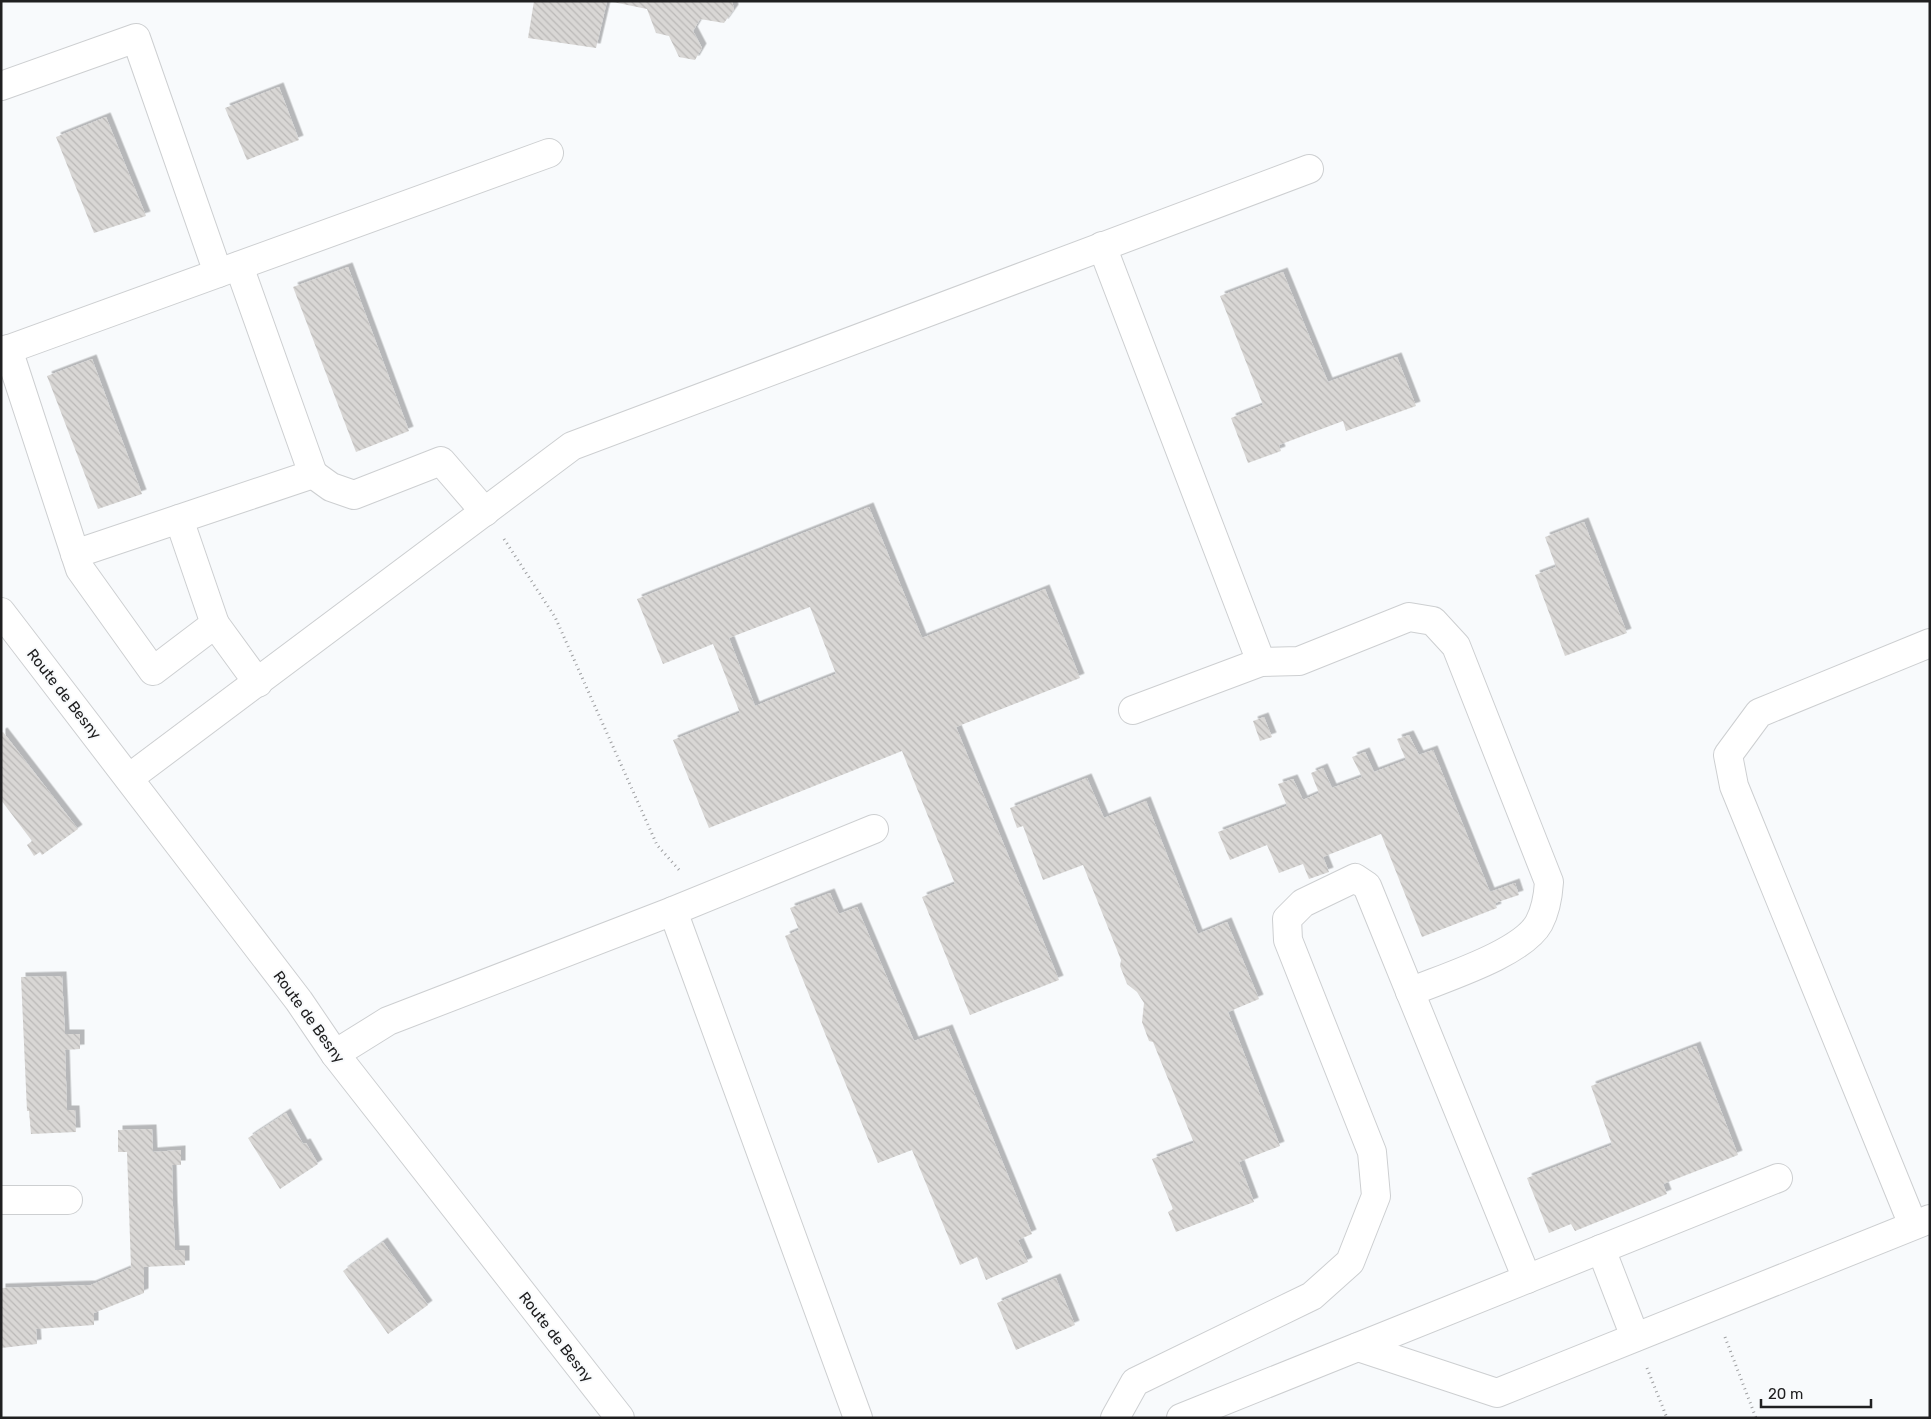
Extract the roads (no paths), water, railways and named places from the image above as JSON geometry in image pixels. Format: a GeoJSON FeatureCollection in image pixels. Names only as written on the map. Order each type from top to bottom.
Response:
{"type":"FeatureCollection","features":[{"type":"Feature","properties":{"kind":"main road"},"geometry":{"type":"LineString","coordinates":[[1,86],[136,38],[228,269],[313,474],[331,487],[354,494],[441,461],[485,512]]}},
{"type":"Feature","properties":{"kind":"main road"},"geometry":{"type":"LineString","coordinates":[[215,624],[153,671],[80,569],[5,350],[549,153]]}},
{"type":"Feature","properties":{"kind":"main road"},"geometry":{"type":"LineString","coordinates":[[130,778],[572,446],[1309,168]]}},
{"type":"Feature","properties":{"kind":"main road"},"geometry":{"type":"LineString","coordinates":[[1102,246],[1261,662]]}},
{"type":"Feature","properties":{"kind":"main road"},"geometry":{"type":"LineString","coordinates":[[75,554],[313,474]]}},
{"type":"Feature","properties":{"kind":"main road"},"geometry":{"type":"LineString","coordinates":[[179,519],[215,624],[258,683]]}},
{"type":"Feature","properties":{"kind":"main road"},"geometry":{"type":"LineString","coordinates":[[1133,710],[1261,662],[1299,661],[1409,617],[1433,621],[1456,646],[1549,882],[1548,902],[1538,925],[1511,950],[1410,992]]}},
{"type":"Feature","properties":{"kind":"main road","name":"Route de Besny"},"geometry":{"type":"LineString","coordinates":[[4,620],[130,778],[299,1001],[334,1054],[620,1418]]}},
{"type":"Feature","properties":{"kind":"main road"},"geometry":{"type":"LineString","coordinates":[[1358,1347],[1497,1392],[1921,1222],[1734,786],[1728,755],[1759,713],[1930,644]]}},
{"type":"Feature","properties":{"kind":"main road"},"geometry":{"type":"LineString","coordinates":[[334,1054],[388,1021],[673,911],[874,829]]}},
{"type":"Feature","properties":{"kind":"main road"},"geometry":{"type":"LineString","coordinates":[[1115,1418],[1135,1382],[1312,1296],[1350,1262],[1376,1196],[1372,1152],[1288,940],[1287,919],[1303,903],[1355,878],[1366,886],[1528,1279]]}},
{"type":"Feature","properties":{"kind":"main road"},"geometry":{"type":"LineString","coordinates":[[673,911],[858,1418]]}},
{"type":"Feature","properties":{"kind":"main road"},"geometry":{"type":"LineString","coordinates":[[1181,1418],[1778,1178]]}},
{"type":"Feature","properties":{"kind":"main road"},"geometry":{"type":"LineString","coordinates":[[1,1200],[68,1200]]}},
{"type":"Feature","properties":{"kind":"main road"},"geometry":{"type":"LineString","coordinates":[[1601,1249],[1635,1337]]}}]}
